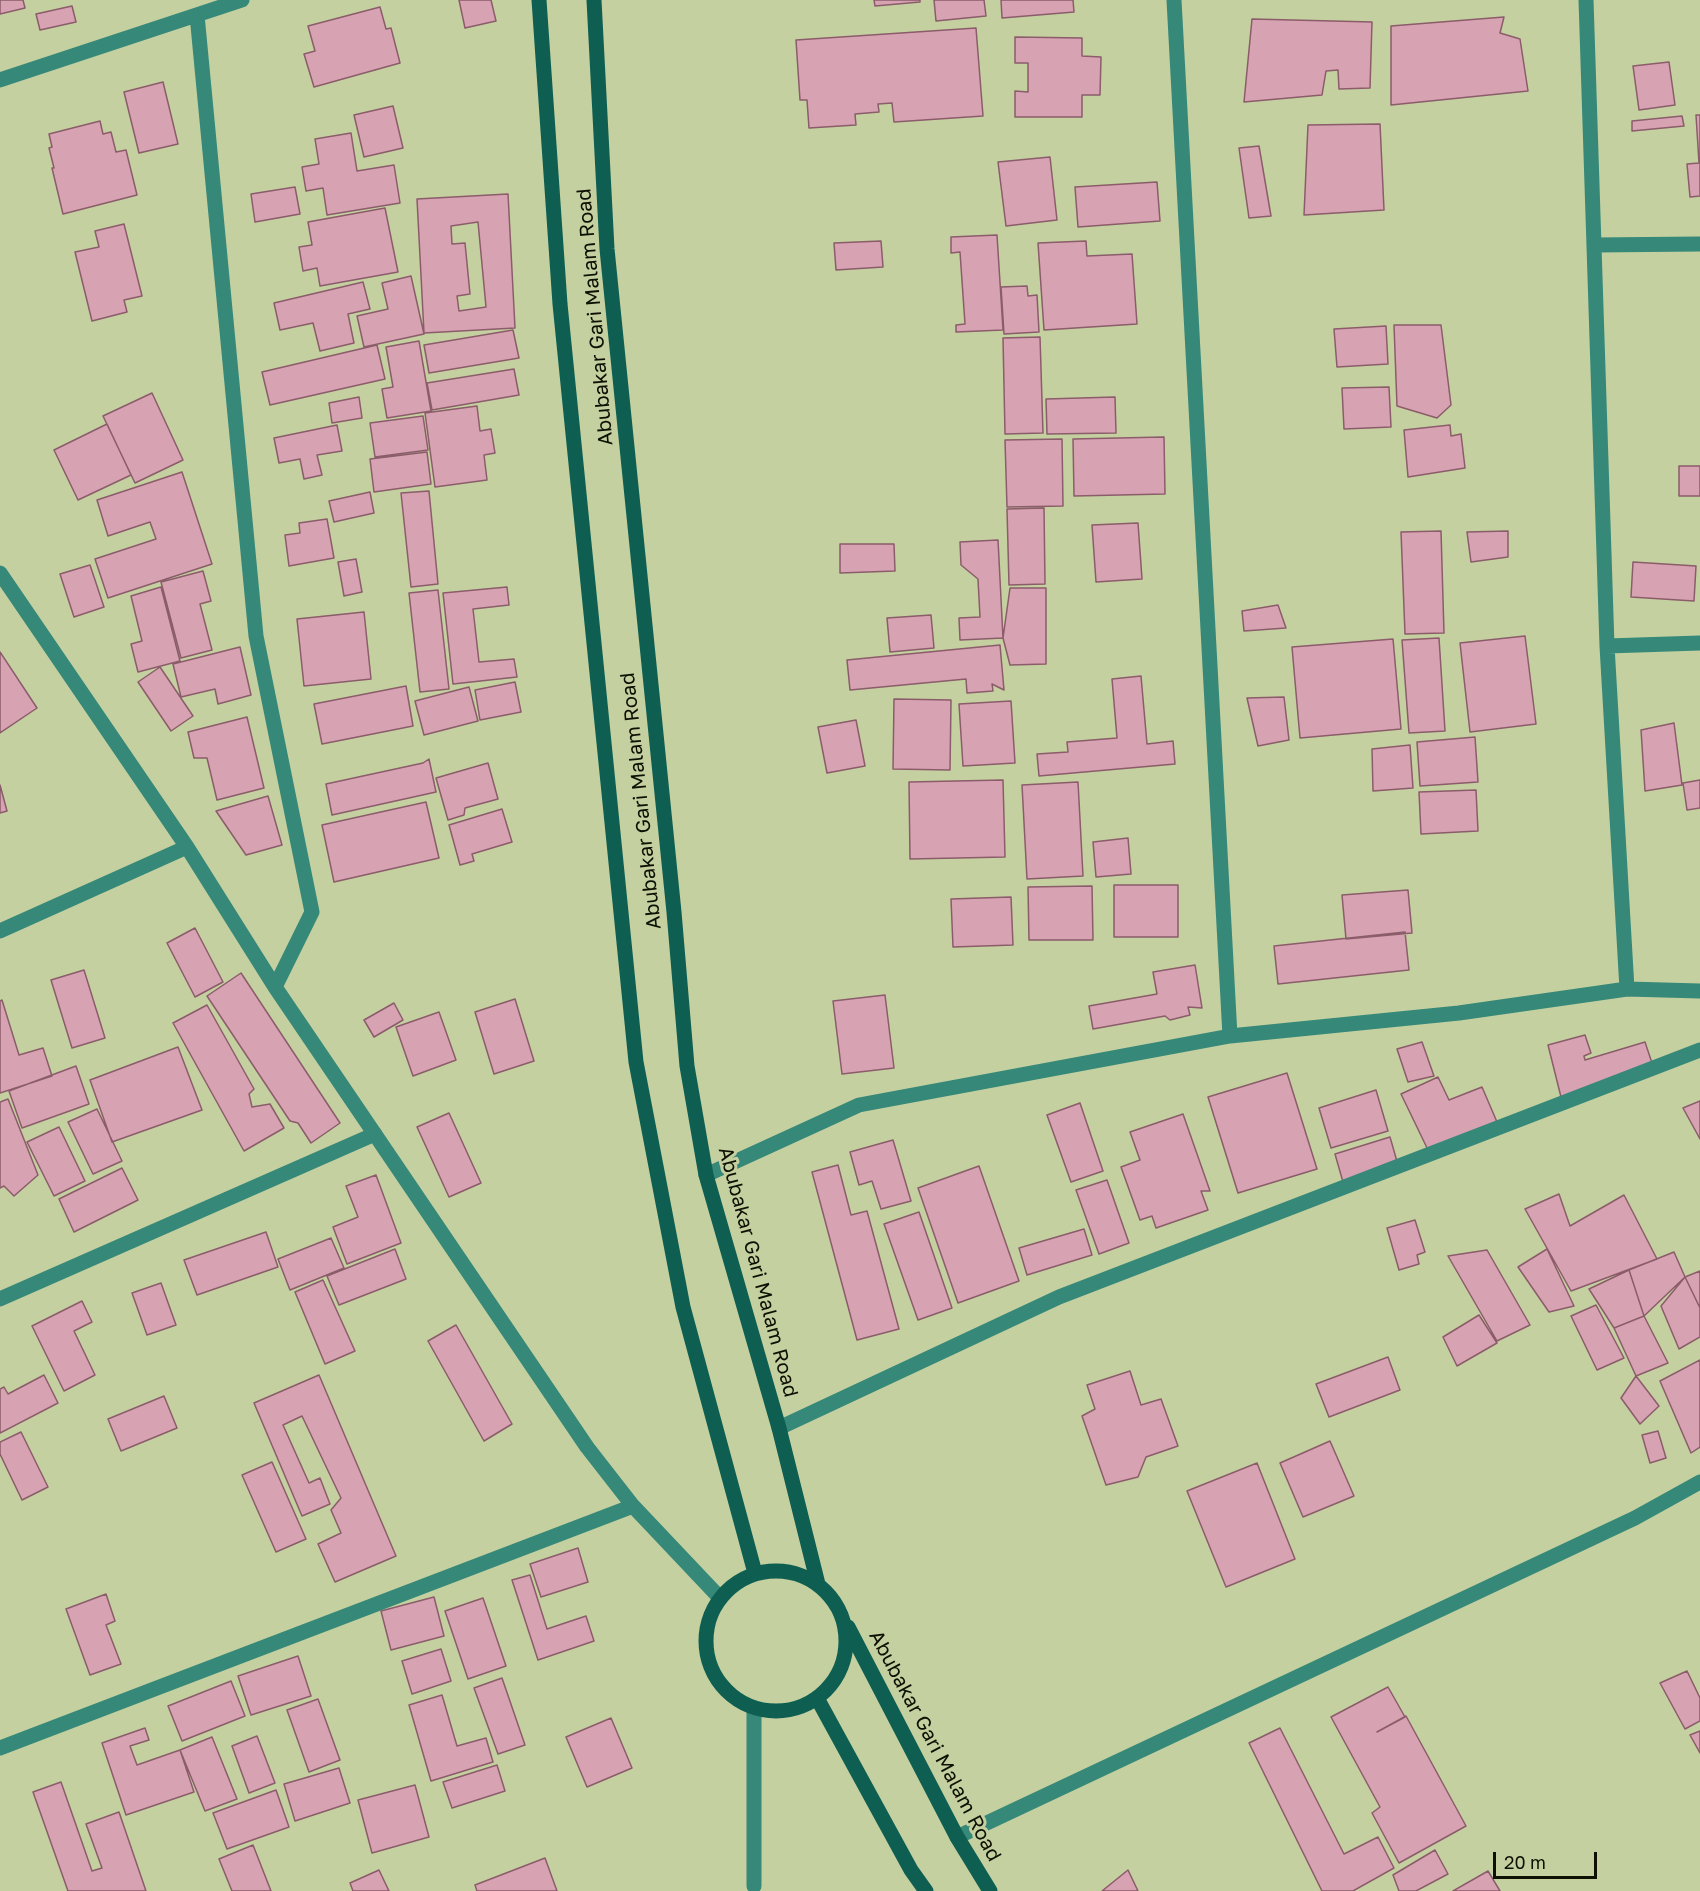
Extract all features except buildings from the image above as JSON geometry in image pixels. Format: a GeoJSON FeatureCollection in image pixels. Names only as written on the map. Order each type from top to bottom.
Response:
{"type":"FeatureCollection","features":[{"type":"Feature","properties":{"kind":"street"},"geometry":{"type":"LineString","coordinates":[[0,80],[242,0]]}},
{"type":"Feature","properties":{"kind":"street"},"geometry":{"type":"LineString","coordinates":[[539,0],[560,304],[636,1062],[683,1307],[755,1573]]}},
{"type":"Feature","properties":{"kind":"street","name":"Abubakar Gari Malam Road"},"geometry":{"type":"LineString","coordinates":[[594,0],[608,249],[674,912],[687,1066],[706,1175],[779,1428],[818,1584]]}},
{"type":"Feature","properties":{"kind":"street"},"geometry":{"type":"LineString","coordinates":[[1174,0],[1230,1036]]}},
{"type":"Feature","properties":{"kind":"street"},"geometry":{"type":"LineString","coordinates":[[1586,0],[1607,646],[1627,989]]}},
{"type":"Feature","properties":{"kind":"street"},"geometry":{"type":"LineString","coordinates":[[197,15],[256,636],[312,912],[275,987]]}},
{"type":"Feature","properties":{"kind":"street"},"geometry":{"type":"LineString","coordinates":[[1594,245],[1700,244]]}},
{"type":"Feature","properties":{"kind":"street"},"geometry":{"type":"LineString","coordinates":[[0,573],[187,847],[275,987],[587,1447],[633,1506],[720,1598]]}},
{"type":"Feature","properties":{"kind":"street"},"geometry":{"type":"LineString","coordinates":[[1607,646],[1700,643]]}},
{"type":"Feature","properties":{"kind":"street"},"geometry":{"type":"LineString","coordinates":[[0,931],[187,847]]}},
{"type":"Feature","properties":{"kind":"street"},"geometry":{"type":"LineString","coordinates":[[706,1175],[859,1106],[1230,1036],[1459,1013],[1627,989],[1700,991]]}},
{"type":"Feature","properties":{"kind":"street"},"geometry":{"type":"LineString","coordinates":[[779,1428],[1059,1297],[1700,1050]]}},
{"type":"Feature","properties":{"kind":"street"},"geometry":{"type":"LineString","coordinates":[[0,1299],[375,1134]]}},
{"type":"Feature","properties":{"kind":"street"},"geometry":{"type":"LineString","coordinates":[[957,1837],[1624,1523],[1700,1482]]}},
{"type":"Feature","properties":{"kind":"street"},"geometry":{"type":"LineString","coordinates":[[0,1748],[633,1506]]}},
{"type":"Feature","properties":{"kind":"street"},"geometry":{"type":"LineString","coordinates":[[777,1570],[799,1574],[818,1584],[834,1599],[844,1620],[847,1642],[843,1664],[833,1683],[817,1698],[798,1708],[776,1712],[754,1708],[734,1698],[719,1682],[709,1662],[706,1640],[710,1618],[720,1598],[735,1583],[755,1573],[777,1570]]}},
{"type":"Feature","properties":{"kind":"street","name":"Abubakar Gari Malam Road"},"geometry":{"type":"LineString","coordinates":[[844,1620],[957,1837],[990,1891]]}},
{"type":"Feature","properties":{"kind":"street"},"geometry":{"type":"LineString","coordinates":[[817,1698],[912,1870],[926,1891]]}},
{"type":"Feature","properties":{"kind":"street"},"geometry":{"type":"LineString","coordinates":[[750,1889],[754,1708]]}}]}
